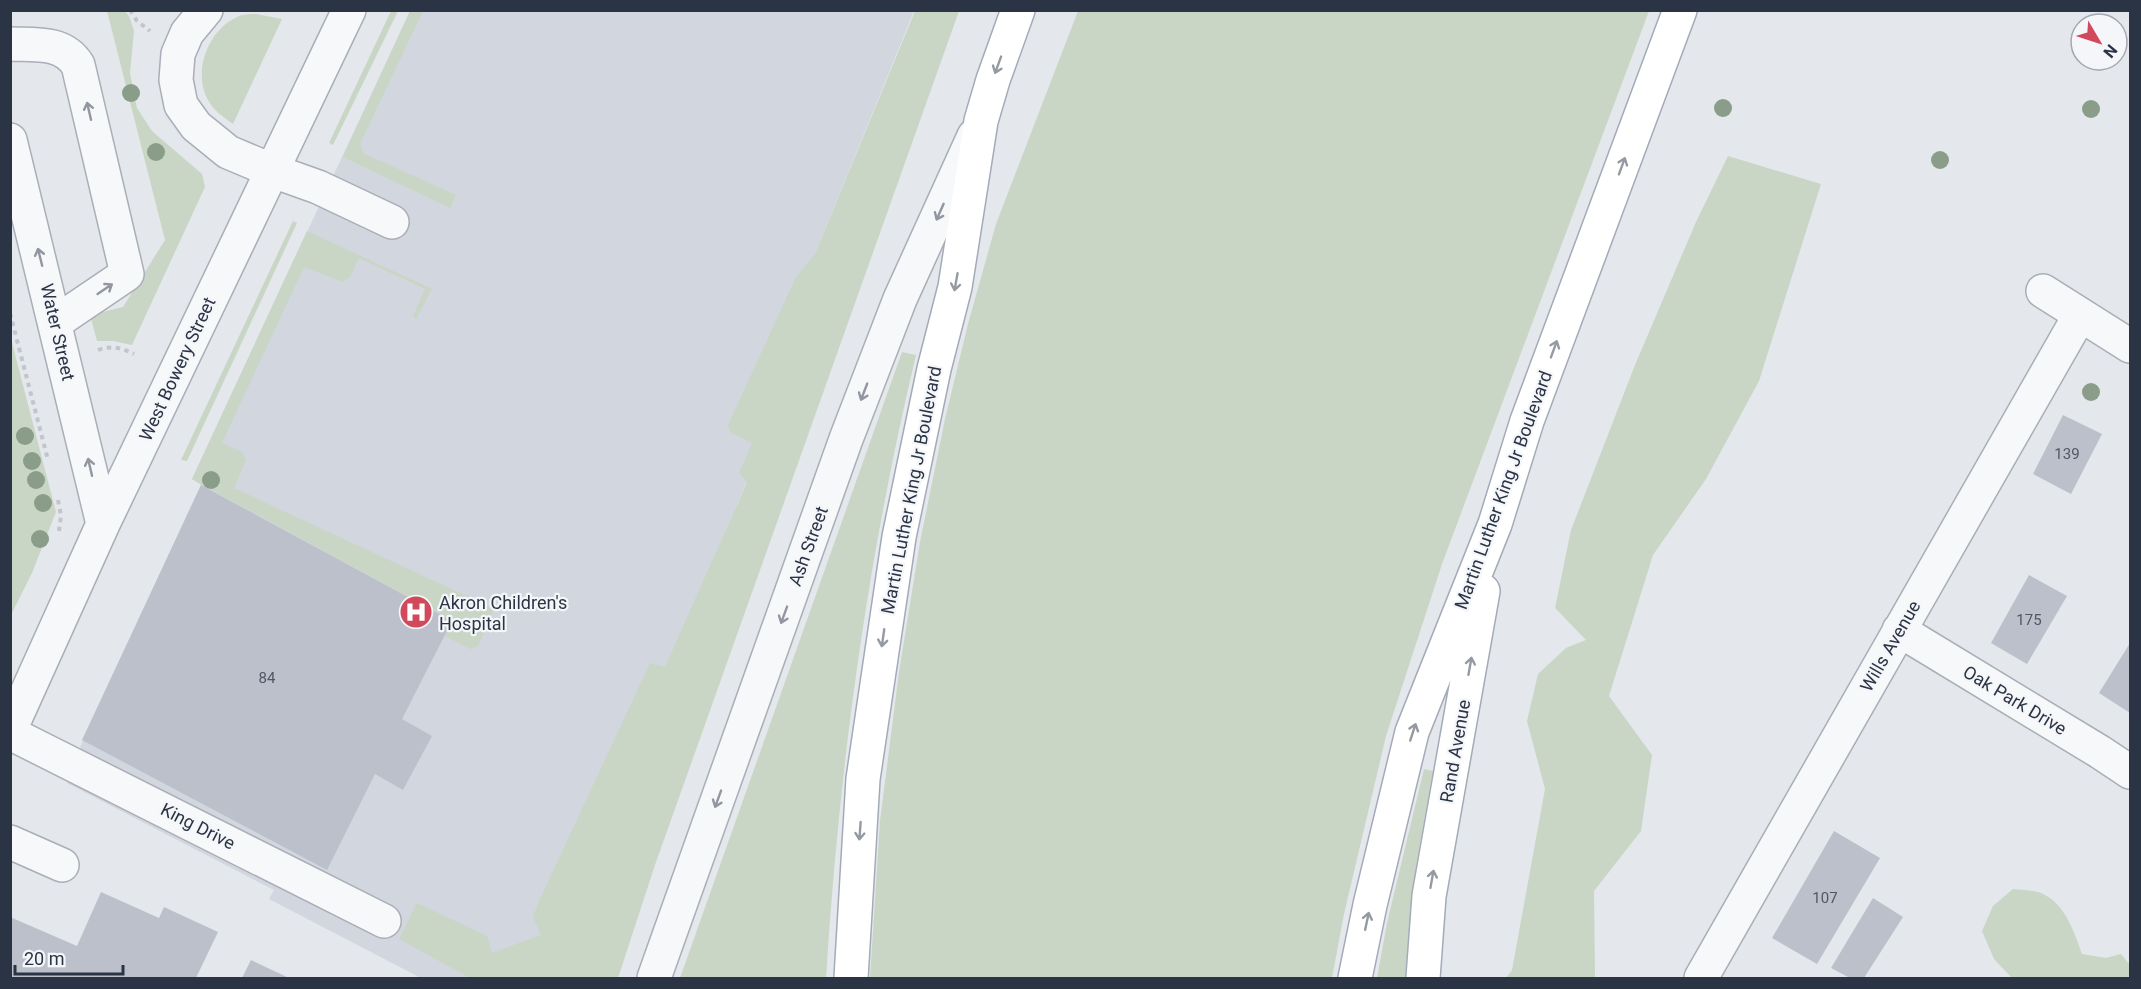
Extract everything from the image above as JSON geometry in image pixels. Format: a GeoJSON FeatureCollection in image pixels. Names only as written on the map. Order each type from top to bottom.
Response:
{"type":"FeatureCollection","features":[{"type":"Feature","properties":{"kind":"main road","name":"Martin Luther King Jr Boulevard"},"geometry":{"type":"LineString","coordinates":[[851,978],[863,779],[883,635],[902,525],[934,369],[955,287],[981,121],[1018,10]]}},
{"type":"Feature","properties":{"kind":"main road","name":"Martin Luther King Jr Boulevard"},"geometry":{"type":"LineString","coordinates":[[1355,978],[1370,905],[1412,732],[1495,524],[1527,421],[1680,10]]}},
{"type":"Feature","properties":{"kind":"main road","name":"Rand Avenue"},"geometry":{"type":"LineString","coordinates":[[1423,978],[1429,896],[1495,524]]}},
{"type":"Feature","properties":{"kind":"street"},"geometry":{"type":"LineString","coordinates":[[206,10],[187,33],[178,54],[176,80],[181,105],[196,126],[228,153],[318,187],[392,222]]}},
{"type":"Feature","properties":{"kind":"street","name":"West Bowery Street"},"geometry":{"type":"LineString","coordinates":[[10,731],[104,524],[273,171],[338,13]]}},
{"type":"Feature","properties":{"kind":"street"},"geometry":{"type":"LineString","coordinates":[[10,44],[55,46],[73,57],[78,65],[127,274],[56,322]]}},
{"type":"Feature","properties":{"kind":"street","name":"Ash Street"},"geometry":{"type":"LineString","coordinates":[[654,978],[846,439],[900,299],[981,121]]}},
{"type":"Feature","properties":{"kind":"street","name":"Water Street"},"geometry":{"type":"LineString","coordinates":[[10,140],[20,220],[56,322],[104,524]]}},
{"type":"Feature","properties":{"kind":"street"},"geometry":{"type":"LineString","coordinates":[[2043,291],[2130,346]]}},
{"type":"Feature","properties":{"kind":"street","name":"Wills Avenue"},"geometry":{"type":"LineString","coordinates":[[1709,975],[1899,630],[2080,315]]}},
{"type":"Feature","properties":{"kind":"street","name":"Oak Park Drive"},"geometry":{"type":"LineString","coordinates":[[1899,630],[2130,772]]}},
{"type":"Feature","properties":{"kind":"street","name":"King Drive"},"geometry":{"type":"LineString","coordinates":[[10,731],[384,921]]}},
{"type":"Feature","properties":{"kind":"street"},"geometry":{"type":"LineString","coordinates":[[10,842],[62,865]]}},
{"type":"Feature","properties":{"kind":"path"},"geometry":{"type":"LineString","coordinates":[[130,10],[137,21],[157,37]]}},
{"type":"Feature","properties":{"kind":"path"},"geometry":{"type":"LineString","coordinates":[[10,313],[50,467]]}},
{"type":"Feature","properties":{"kind":"path"},"geometry":{"type":"LineString","coordinates":[[90,353],[107,346],[134,354]]}},
{"type":"Feature","properties":{"kind":"path"},"geometry":{"type":"LineString","coordinates":[[54,540],[59,530],[61,516],[55,489]]}},
{"type":"Feature","properties":{"kind":"shaded area","name":"Akron Children's Hospital"},"geometry":{"type":"Polygon","coordinates":[[[410,11],[914,11],[815,254],[747,481],[532,978],[421,978],[269,899],[274,890],[67,783],[83,740],[201,485],[192,479],[410,11]]]}},
{"type":"Feature","properties":{"kind":"green space"},"geometry":{"type":"Polygon","coordinates":[[[107,11],[125,11],[134,31],[130,73],[137,108],[152,131],[202,174],[205,187],[132,345],[113,341],[97,341],[90,315],[123,307],[165,240],[107,11]]]}},
{"type":"Feature","properties":{"kind":"green space"},"geometry":{"type":"Polygon","coordinates":[[[391,11],[398,11],[333,145],[329,143],[391,11]]]}},
{"type":"Feature","properties":{"kind":"green space"},"geometry":{"type":"Polygon","coordinates":[[[410,11],[423,11],[360,144],[363,153],[456,195],[450,208],[343,157],[410,11]]]}},
{"type":"Feature","properties":{"kind":"green space"},"geometry":{"type":"Polygon","coordinates":[[[915,11],[959,11],[655,865],[618,978],[470,978],[399,939],[417,903],[487,936],[492,953],[541,935],[533,917],[539,901],[650,663],[665,667],[747,482],[739,473],[752,443],[730,432],[728,425],[796,277],[815,254],[915,11]]]}},
{"type":"Feature","properties":{"kind":"green space"},"geometry":{"type":"Polygon","coordinates":[[[1078,11],[1649,11],[1442,564],[1386,736],[1344,914],[1332,978],[870,978],[880,821],[899,672],[920,542],[945,419],[996,224],[1078,11]]]}},
{"type":"Feature","properties":{"kind":"green space"},"geometry":{"type":"Polygon","coordinates":[[[256,14],[282,19],[233,124],[214,109],[205,95],[202,69],[210,44],[217,33],[239,16],[256,14]]]}},
{"type":"Feature","properties":{"kind":"green space"},"geometry":{"type":"Polygon","coordinates":[[[1728,156],[1821,184],[1759,381],[1706,479],[1653,555],[1609,696],[1652,755],[1641,831],[1594,891],[1595,978],[1506,978],[1512,970],[1545,789],[1527,721],[1538,674],[1566,648],[1586,640],[1555,608],[1571,530],[1635,365],[1696,222],[1728,156]]]}},
{"type":"Feature","properties":{"kind":"green space"},"geometry":{"type":"Polygon","coordinates":[[[293,221],[297,223],[187,461],[181,460],[293,221]]]}},
{"type":"Feature","properties":{"kind":"green space"},"geometry":{"type":"Polygon","coordinates":[[[307,231],[432,289],[416,319],[413,316],[425,289],[359,258],[350,277],[343,282],[304,267],[222,443],[242,452],[246,460],[234,488],[488,606],[493,612],[478,646],[470,649],[445,636],[452,621],[192,479],[307,231]]]}},
{"type":"Feature","properties":{"kind":"green space"},"geometry":{"type":"Polygon","coordinates":[[[10,335],[56,512],[32,573],[11,615],[10,335]]]}},
{"type":"Feature","properties":{"kind":"green space"},"geometry":{"type":"Polygon","coordinates":[[[902,352],[916,355],[869,587],[847,743],[826,978],[680,978],[902,352]]]}},
{"type":"Feature","properties":{"kind":"green space"},"geometry":{"type":"Polygon","coordinates":[[[1424,769],[1433,771],[1416,866],[1405,978],[1377,978],[1387,923],[1424,769]]]}},
{"type":"Feature","properties":{"kind":"green space"},"geometry":{"type":"Polygon","coordinates":[[[2013,889],[2038,892],[2052,900],[2069,921],[2082,954],[2106,958],[2121,954],[2130,965],[2130,978],[2011,977],[1994,959],[1982,931],[1993,906],[2013,889]]]}},
{"type":"Feature","properties":{"kind":"building"},"geometry":{"type":"Polygon","coordinates":[[[2063,415],[2102,434],[2071,494],[2033,474],[2063,415]]]}},
{"type":"Feature","properties":{"kind":"building"},"geometry":{"type":"Polygon","coordinates":[[[201,485],[452,621],[402,719],[432,736],[403,790],[375,774],[327,870],[82,740],[201,485]]]}},
{"type":"Feature","properties":{"kind":"building"},"geometry":{"type":"Polygon","coordinates":[[[2029,575],[2067,596],[2027,664],[1991,643],[2029,575]]]}},
{"type":"Feature","properties":{"kind":"building"},"geometry":{"type":"Polygon","coordinates":[[[2130,643],[2130,713],[2099,693],[2130,643]]]}},
{"type":"Feature","properties":{"kind":"building"},"geometry":{"type":"Polygon","coordinates":[[[1834,831],[1880,858],[1817,964],[1772,938],[1834,831]]]}},
{"type":"Feature","properties":{"kind":"building"},"geometry":{"type":"Polygon","coordinates":[[[101,892],[159,918],[164,907],[218,932],[196,978],[10,978],[10,917],[77,946],[101,892]]]}},
{"type":"Feature","properties":{"kind":"building"},"geometry":{"type":"Polygon","coordinates":[[[1873,898],[1903,917],[1864,978],[1850,978],[1831,968],[1873,898]]]}},
{"type":"Feature","properties":{"kind":"building"},"geometry":{"type":"Polygon","coordinates":[[[251,960],[289,978],[242,978],[251,960]]]}},
{"type":"Feature","properties":{"kind":"place","name":"Akron Children's Hospital"},"geometry":{"type":"Point","coordinates":[416,612]}}]}
